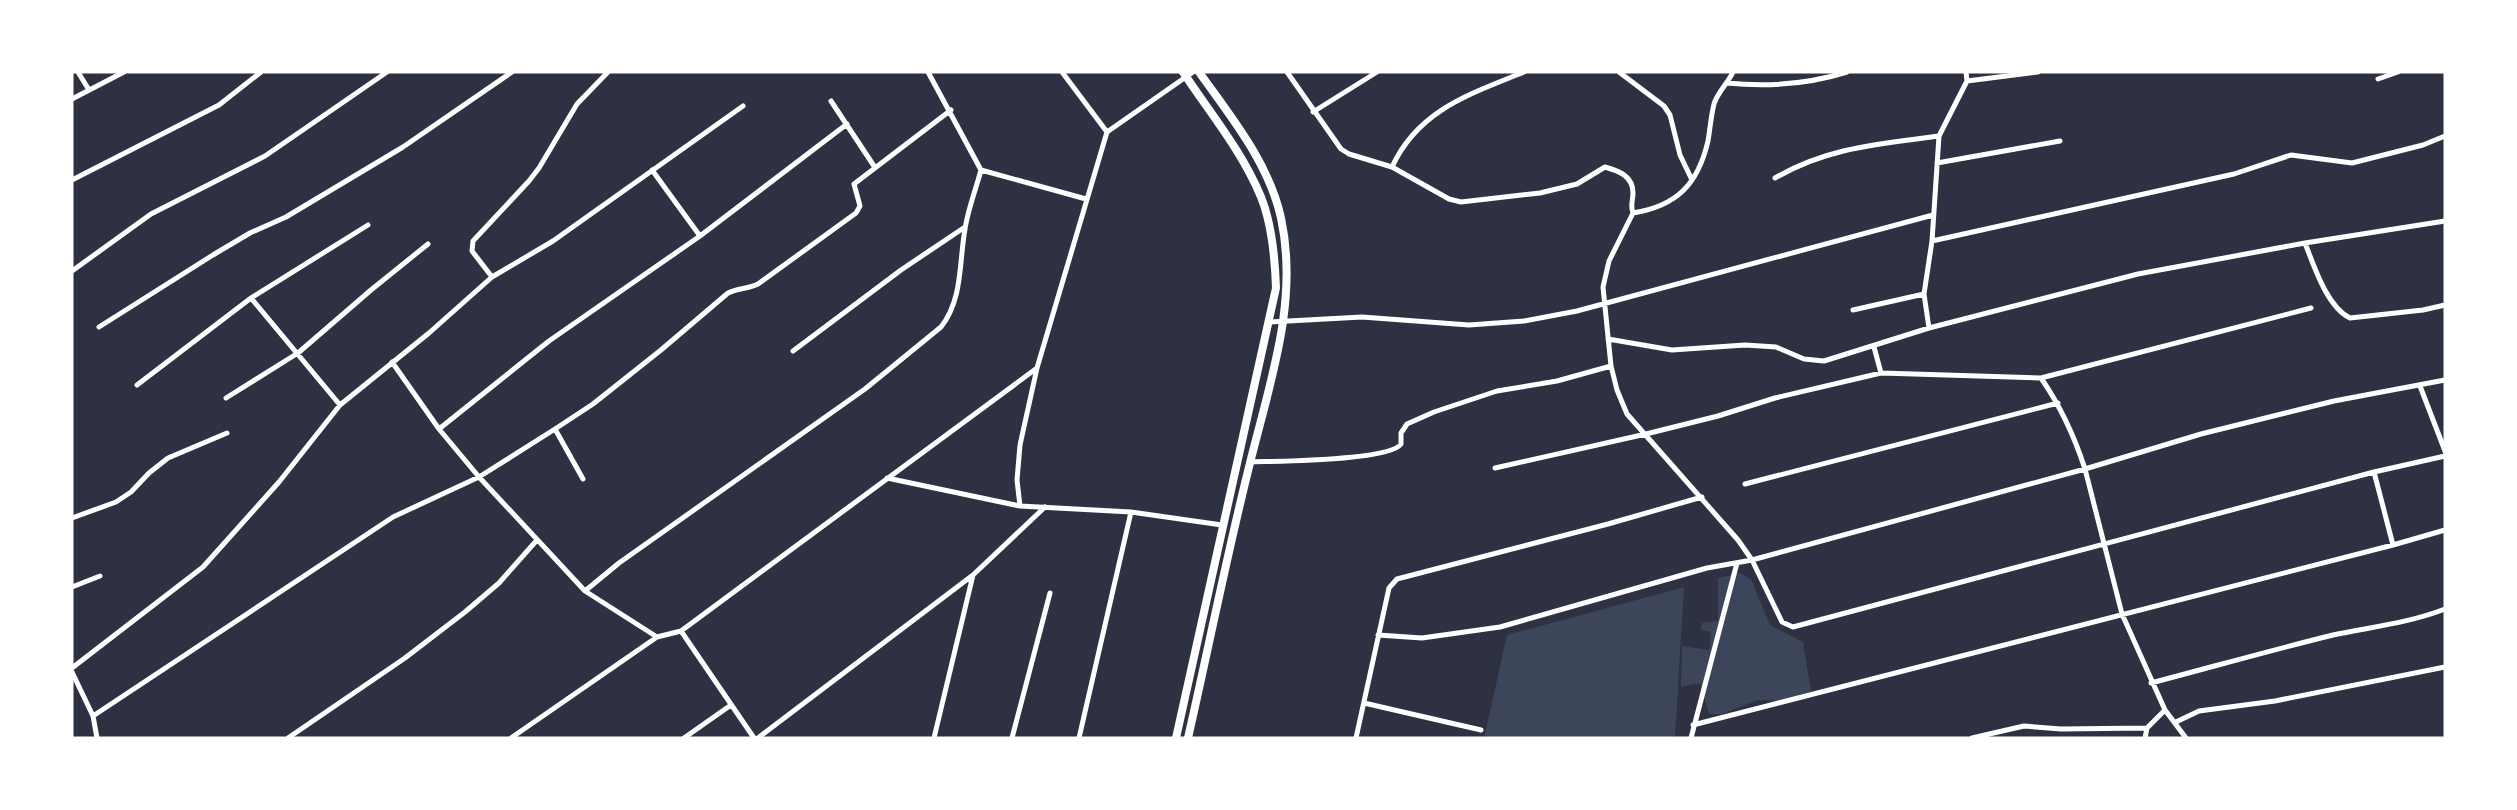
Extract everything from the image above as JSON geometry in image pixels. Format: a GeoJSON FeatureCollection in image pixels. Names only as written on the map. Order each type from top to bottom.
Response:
{"type":"FeatureCollection","features":[{"type":"Feature","properties":{"kind":"main road"},"geometry":{"type":"LineString","coordinates":[[1188,738],[1284,322],[1287,288],[1286,249],[1274,192],[1266,173],[1238,127],[1199,72]]}},
{"type":"Feature","properties":{"kind":"main road"},"geometry":{"type":"LineString","coordinates":[[1176,738],[1276,288],[1275,267],[1262,198],[1240,156],[1187,74]]}},
{"type":"Feature","properties":{"kind":"street"},"geometry":{"type":"LineString","coordinates":[[78,72],[89,90]]}},
{"type":"Feature","properties":{"kind":"street"},"geometry":{"type":"LineString","coordinates":[[72,99],[123,72]]}},
{"type":"Feature","properties":{"kind":"street"},"geometry":{"type":"LineString","coordinates":[[72,180],[219,105],[261,72]]}},
{"type":"Feature","properties":{"kind":"street"},"geometry":{"type":"LineString","coordinates":[[72,271],[151,214],[265,156],[387,72]]}},
{"type":"Feature","properties":{"kind":"street"},"geometry":{"type":"LineString","coordinates":[[99,327],[250,233],[286,217],[403,147],[512,72]]}},
{"type":"Feature","properties":{"kind":"street"},"geometry":{"type":"LineString","coordinates":[[492,277],[472,251],[473,241],[529,182],[577,104],[608,72]]}},
{"type":"Feature","properties":{"kind":"street"},"geometry":{"type":"LineString","coordinates":[[585,591],[619,563],[865,389],[941,327],[955,306],[965,227],[981,170],[951,110],[928,72]]}},
{"type":"Feature","properties":{"kind":"street"},"geometry":{"type":"LineString","coordinates":[[1062,72],[1107,132]]}},
{"type":"Feature","properties":{"kind":"street"},"geometry":{"type":"LineString","coordinates":[[1287,72],[1313,112],[1341,148],[1349,154],[1392,167],[1449,199],[1461,202],[1540,193],[1577,184],[1605,168],[1626,175],[1634,191],[1631,207],[1633,213],[1609,261],[1603,287],[1611,366],[1617,390],[1627,414],[1702,497],[1752,560],[1782,622],[1793,627],[2374,472],[2445,456]]}},
{"type":"Feature","properties":{"kind":"street"},"geometry":{"type":"LineString","coordinates":[[1313,112],[1377,72]]}},
{"type":"Feature","properties":{"kind":"street"},"geometry":{"type":"LineString","coordinates":[[1392,167],[1406,140],[1437,112],[1466,96],[1524,72]]}},
{"type":"Feature","properties":{"kind":"street"},"geometry":{"type":"LineString","coordinates":[[1619,72],[1664,106],[1670,115],[1680,155],[1692,180]]}},
{"type":"Feature","properties":{"kind":"street"},"geometry":{"type":"LineString","coordinates":[[1633,213],[1656,209],[1677,196],[1692,180],[1701,165],[1714,103],[1733,72]]}},
{"type":"Feature","properties":{"kind":"street"},"geometry":{"type":"LineString","coordinates":[[1727,83],[1756,86],[1806,81],[1847,72]]}},
{"type":"Feature","properties":{"kind":"street"},"geometry":{"type":"LineString","coordinates":[[1929,328],[1924,294],[1932,241],[1940,136],[1967,81],[1966,72]]}},
{"type":"Feature","properties":{"kind":"street"},"geometry":{"type":"LineString","coordinates":[[1967,81],[2037,72]]}},
{"type":"Feature","properties":{"kind":"street"},"geometry":{"type":"LineString","coordinates":[[2378,79],[2398,72]]}},
{"type":"Feature","properties":{"kind":"street"},"geometry":{"type":"LineString","coordinates":[[1020,506],[1017,480],[1020,445],[1037,368],[1107,132],[1187,74]]}},
{"type":"Feature","properties":{"kind":"street"},"geometry":{"type":"LineString","coordinates":[[831,101],[874,166]]}},
{"type":"Feature","properties":{"kind":"street"},"geometry":{"type":"LineString","coordinates":[[97,738],[93,716],[74,684],[72,670],[203,567],[279,482],[340,405],[447,319],[492,277],[553,241],[743,106]]}},
{"type":"Feature","properties":{"kind":"street"},"geometry":{"type":"LineString","coordinates":[[93,716],[393,517],[479,477],[593,404],[728,293],[758,284],[856,213],[860,206],[854,184],[874,166],[951,110]]}},
{"type":"Feature","properties":{"kind":"street"},"geometry":{"type":"LineString","coordinates":[[439,429],[549,341],[700,236],[847,124]]}},
{"type":"Feature","properties":{"kind":"street"},"geometry":{"type":"LineString","coordinates":[[1775,178],[1825,154],[1867,145],[1940,136]]}},
{"type":"Feature","properties":{"kind":"street"},"geometry":{"type":"LineString","coordinates":[[1932,241],[2234,174],[2291,155],[2352,163],[2423,145],[2445,136]]}},
{"type":"Feature","properties":{"kind":"street"},"geometry":{"type":"LineString","coordinates":[[1937,163],[2060,141]]}},
{"type":"Feature","properties":{"kind":"street"},"geometry":{"type":"LineString","coordinates":[[652,170],[700,236]]}},
{"type":"Feature","properties":{"kind":"street"},"geometry":{"type":"LineString","coordinates":[[981,170],[1086,199]]}},
{"type":"Feature","properties":{"kind":"street"},"geometry":{"type":"LineString","coordinates":[[1270,322],[1362,317],[1468,325],[1524,321],[1604,304],[1933,215]]}},
{"type":"Feature","properties":{"kind":"street"},"geometry":{"type":"LineString","coordinates":[[1608,339],[1672,350],[1745,345],[1776,347],[1815,361],[1824,361],[1929,328],[2138,274],[2305,243],[2445,221]]}},
{"type":"Feature","properties":{"kind":"street"},"geometry":{"type":"LineString","coordinates":[[137,385],[251,298],[368,225]]}},
{"type":"Feature","properties":{"kind":"street"},"geometry":{"type":"LineString","coordinates":[[793,351],[901,270],[965,227]]}},
{"type":"Feature","properties":{"kind":"street"},"geometry":{"type":"LineString","coordinates":[[2305,243],[2324,286],[2343,314],[2350,318],[2423,310],[2445,305]]}},
{"type":"Feature","properties":{"kind":"street"},"geometry":{"type":"LineString","coordinates":[[226,398],[298,353],[428,244]]}},
{"type":"Feature","properties":{"kind":"street"},"geometry":{"type":"LineString","coordinates":[[1853,310],[1924,294]]}},
{"type":"Feature","properties":{"kind":"street"},"geometry":{"type":"LineString","coordinates":[[251,298],[340,405]]}},
{"type":"Feature","properties":{"kind":"street"},"geometry":{"type":"LineString","coordinates":[[1495,468],[1646,434],[1718,416],[1775,398],[1881,373],[2041,378],[2311,308]]}},
{"type":"Feature","properties":{"kind":"street"},"geometry":{"type":"LineString","coordinates":[[1874,347],[1881,373]]}},
{"type":"Feature","properties":{"kind":"street"},"geometry":{"type":"LineString","coordinates":[[392,363],[439,429],[479,477],[585,591],[657,637]]}},
{"type":"Feature","properties":{"kind":"street"},"geometry":{"type":"LineString","coordinates":[[1250,462],[1360,457],[1392,451],[1401,444],[1401,433],[1407,424],[1434,412],[1497,392],[1557,381],[1611,366]]}},
{"type":"Feature","properties":{"kind":"street"},"geometry":{"type":"LineString","coordinates":[[511,738],[657,637],[681,631],[1037,368]]}},
{"type":"Feature","properties":{"kind":"street"},"geometry":{"type":"LineString","coordinates":[[2041,378],[2058,403],[2073,432],[2085,469],[2122,614],[2151,684],[2165,710],[2186,738]]}},
{"type":"Feature","properties":{"kind":"street"},"geometry":{"type":"LineString","coordinates":[[1378,635],[1422,638],[1500,627],[1707,568],[1752,560],[2085,469],[2200,434],[2334,401],[2445,380]]}},
{"type":"Feature","properties":{"kind":"street"},"geometry":{"type":"LineString","coordinates":[[2420,386],[2445,451]]}},
{"type":"Feature","properties":{"kind":"street"},"geometry":{"type":"LineString","coordinates":[[1745,484],[2058,403]]}},
{"type":"Feature","properties":{"kind":"street"},"geometry":{"type":"LineString","coordinates":[[555,429],[583,479]]}},
{"type":"Feature","properties":{"kind":"street"},"geometry":{"type":"LineString","coordinates":[[72,518],[116,502],[131,492],[149,473],[168,459],[227,433]]}},
{"type":"Feature","properties":{"kind":"street"},"geometry":{"type":"LineString","coordinates":[[2374,472],[2392,545]]}},
{"type":"Feature","properties":{"kind":"street"},"geometry":{"type":"LineString","coordinates":[[887,478],[1020,506],[1131,512],[1222,525]]}},
{"type":"Feature","properties":{"kind":"street"},"geometry":{"type":"LineString","coordinates":[[1356,738],[1389,588],[1402,577],[1608,524],[1702,497]]}},
{"type":"Feature","properties":{"kind":"street"},"geometry":{"type":"LineString","coordinates":[[681,631],[756,738],[973,575],[1045,507]]}},
{"type":"Feature","properties":{"kind":"street"},"geometry":{"type":"LineString","coordinates":[[1079,738],[1131,512]]}},
{"type":"Feature","properties":{"kind":"street"},"geometry":{"type":"LineString","coordinates":[[1693,725],[2445,530]]}},
{"type":"Feature","properties":{"kind":"street"},"geometry":{"type":"LineString","coordinates":[[288,738],[405,658],[465,612],[499,583],[537,540]]}},
{"type":"Feature","properties":{"kind":"street"},"geometry":{"type":"LineString","coordinates":[[1691,738],[1737,563]]}},
{"type":"Feature","properties":{"kind":"street"},"geometry":{"type":"LineString","coordinates":[[934,738],[973,575]]}},
{"type":"Feature","properties":{"kind":"street"},"geometry":{"type":"LineString","coordinates":[[72,587],[100,576]]}},
{"type":"Feature","properties":{"kind":"street"},"geometry":{"type":"LineString","coordinates":[[1012,738],[1050,593]]}},
{"type":"Feature","properties":{"kind":"street"},"geometry":{"type":"LineString","coordinates":[[2151,684],[2271,650],[2360,629],[2420,619],[2445,609]]}},
{"type":"Feature","properties":{"kind":"street"},"geometry":{"type":"LineString","coordinates":[[2176,722],[2199,711],[2265,703],[2445,667]]}},
{"type":"Feature","properties":{"kind":"street"},"geometry":{"type":"LineString","coordinates":[[1364,703],[1481,730]]}},
{"type":"Feature","properties":{"kind":"street"},"geometry":{"type":"LineString","coordinates":[[684,738],[731,705]]}},
{"type":"Feature","properties":{"kind":"street"},"geometry":{"type":"LineString","coordinates":[[2145,738],[2147,728],[2165,710]]}},
{"type":"Feature","properties":{"kind":"street"},"geometry":{"type":"LineString","coordinates":[[1972,738],[2024,726],[2061,729],[2147,728]]}},
{"type":"Feature","properties":{"kind":"shaded area"},"geometry":{"type":"Polygon","coordinates":[[[1740,573],[1751,579],[1770,625],[1803,642],[1811,691],[1784,701],[1758,700],[1722,714],[1709,714],[1700,683],[1681,687],[1682,646],[1709,650],[1711,632],[1701,630],[1702,623],[1718,621],[1718,578],[1740,573]]]}},
{"type":"Feature","properties":{"kind":"shaded area"},"geometry":{"type":"Polygon","coordinates":[[[1684,587],[1675,738],[1484,738],[1507,635],[1684,587]]]}}]}
